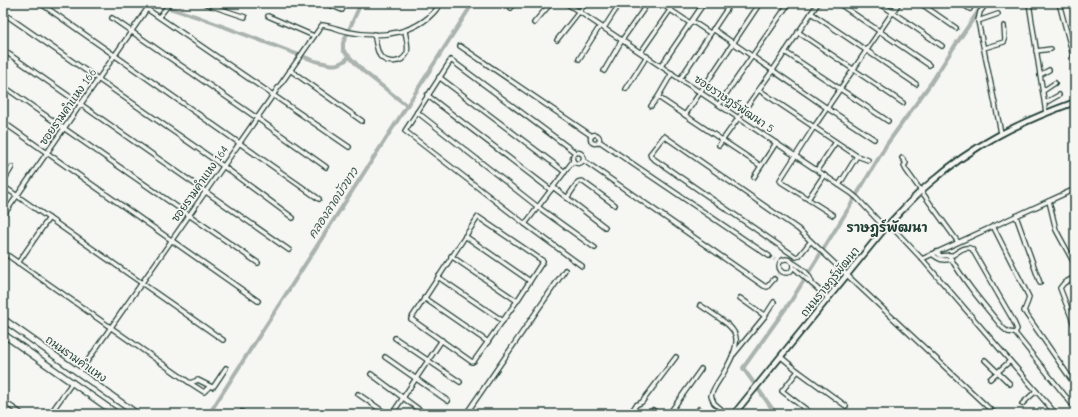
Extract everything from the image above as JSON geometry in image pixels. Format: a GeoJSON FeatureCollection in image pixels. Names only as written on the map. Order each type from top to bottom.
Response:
{"type":"FeatureCollection","features":[{"type":"Feature","properties":{"kind":"main road","name":"ถนนรามคำแหง"},"geometry":{"type":"LineString","coordinates":[[3,319],[137,414]]}},
{"type":"Feature","properties":{"kind":"main road","name":"ถนนรามคำแหง"},"geometry":{"type":"LineString","coordinates":[[3,334],[117,414]]}},
{"type":"Feature","properties":{"kind":"street"},"geometry":{"type":"LineString","coordinates":[[40,3],[319,199]]}},
{"type":"Feature","properties":{"kind":"street"},"geometry":{"type":"LineString","coordinates":[[203,3],[245,17]]}},
{"type":"Feature","properties":{"kind":"street"},"geometry":{"type":"LineString","coordinates":[[325,3],[342,10],[345,3]]}},
{"type":"Feature","properties":{"kind":"street"},"geometry":{"type":"LineString","coordinates":[[405,31],[408,47],[407,53],[403,58],[396,62],[389,61],[381,57],[377,49],[374,34],[397,33],[405,31],[428,19],[441,3]]}},
{"type":"Feature","properties":{"kind":"street"},"geometry":{"type":"LineString","coordinates":[[511,8],[514,3]]}},
{"type":"Feature","properties":{"kind":"street"},"geometry":{"type":"LineString","coordinates":[[534,23],[550,3]]}},
{"type":"Feature","properties":{"kind":"street","name":"ซอยราษฎร์พัฒนา 5"},"geometry":{"type":"LineString","coordinates":[[566,3],[796,155],[857,198],[922,259],[1056,414]]}},
{"type":"Feature","properties":{"kind":"street"},"geometry":{"type":"LineString","coordinates":[[558,40],[586,3]]}},
{"type":"Feature","properties":{"kind":"street"},"geometry":{"type":"LineString","coordinates":[[578,59],[620,3]]}},
{"type":"Feature","properties":{"kind":"street"},"geometry":{"type":"LineString","coordinates":[[604,71],[622,40],[648,3]]}},
{"type":"Feature","properties":{"kind":"street"},"geometry":{"type":"LineString","coordinates":[[660,3],[710,33]]}},
{"type":"Feature","properties":{"kind":"street"},"geometry":{"type":"LineString","coordinates":[[641,52],[675,3]]}},
{"type":"Feature","properties":{"kind":"street"},"geometry":{"type":"LineString","coordinates":[[661,66],[704,3]]}},
{"type":"Feature","properties":{"kind":"street"},"geometry":{"type":"LineString","coordinates":[[680,79],[731,3]]}},
{"type":"Feature","properties":{"kind":"street"},"geometry":{"type":"LineString","coordinates":[[685,115],[760,3]]}},
{"type":"Feature","properties":{"kind":"street"},"geometry":{"type":"LineString","coordinates":[[719,104],[789,3]]}},
{"type":"Feature","properties":{"kind":"street"},"geometry":{"type":"LineString","coordinates":[[719,145],[773,70],[818,3]]}},
{"type":"Feature","properties":{"kind":"street"},"geometry":{"type":"LineString","coordinates":[[838,3],[929,65]]}},
{"type":"Feature","properties":{"kind":"street"},"geometry":{"type":"LineString","coordinates":[[879,3],[942,46]]}},
{"type":"Feature","properties":{"kind":"street"},"geometry":{"type":"LineString","coordinates":[[834,216],[780,180],[814,127],[899,3]]}},
{"type":"Feature","properties":{"kind":"street"},"geometry":{"type":"LineString","coordinates":[[920,3],[956,28]]}},
{"type":"Feature","properties":{"kind":"street"},"geometry":{"type":"LineString","coordinates":[[961,3],[970,9]]}},
{"type":"Feature","properties":{"kind":"street"},"geometry":{"type":"LineString","coordinates":[[987,3],[980,12],[978,21],[1001,133]]}},
{"type":"Feature","properties":{"kind":"street"},"geometry":{"type":"LineString","coordinates":[[1029,3],[1046,113]]}},
{"type":"Feature","properties":{"kind":"street"},"geometry":{"type":"LineString","coordinates":[[1059,3],[1075,63]]}},
{"type":"Feature","properties":{"kind":"street"},"geometry":{"type":"LineString","coordinates":[[159,17],[170,4]]}},
{"type":"Feature","properties":{"kind":"street"},"geometry":{"type":"LineString","coordinates":[[148,6],[159,17],[274,94],[349,147]]}},
{"type":"Feature","properties":{"kind":"street","name":"ซอยรามคำแหง 166"},"geometry":{"type":"LineString","coordinates":[[3,216],[148,6]]}},
{"type":"Feature","properties":{"kind":"street"},"geometry":{"type":"LineString","coordinates":[[3,13],[223,166],[293,218]]}},
{"type":"Feature","properties":{"kind":"street"},"geometry":{"type":"LineString","coordinates":[[811,13],[916,84]]}},
{"type":"Feature","properties":{"kind":"street"},"geometry":{"type":"LineString","coordinates":[[978,21],[998,14]]}},
{"type":"Feature","properties":{"kind":"street"},"geometry":{"type":"LineString","coordinates":[[268,16],[314,36]]}},
{"type":"Feature","properties":{"kind":"street"},"geometry":{"type":"LineString","coordinates":[[112,18],[326,167]]}},
{"type":"Feature","properties":{"kind":"street","name":"ซอยรามคำแหง 164"},"geometry":{"type":"LineString","coordinates":[[79,373],[322,25],[332,26],[348,32],[374,34]]}},
{"type":"Feature","properties":{"kind":"street"},"geometry":{"type":"LineString","coordinates":[[984,48],[1004,42],[1004,26]]}},
{"type":"Feature","properties":{"kind":"street"},"geometry":{"type":"LineString","coordinates":[[713,29],[874,139]]}},
{"type":"Feature","properties":{"kind":"street"},"geometry":{"type":"LineString","coordinates":[[798,32],[903,103]]}},
{"type":"Feature","properties":{"kind":"street"},"geometry":{"type":"LineString","coordinates":[[460,46],[592,136],[591,140],[594,144],[599,141],[769,256]]}},
{"type":"Feature","properties":{"kind":"street"},"geometry":{"type":"LineString","coordinates":[[1036,51],[1051,49]]}},
{"type":"Feature","properties":{"kind":"street"},"geometry":{"type":"LineString","coordinates":[[3,50],[289,250]]}},
{"type":"Feature","properties":{"kind":"street"},"geometry":{"type":"LineString","coordinates":[[785,52],[888,121]]}},
{"type":"Feature","properties":{"kind":"street"},"geometry":{"type":"LineString","coordinates":[[626,89],[647,56]]}},
{"type":"Feature","properties":{"kind":"street"},"geometry":{"type":"LineString","coordinates":[[582,266],[406,132],[417,112],[451,60],[576,153],[581,154],[583,160],[764,286],[769,286],[774,279]]}},
{"type":"Feature","properties":{"kind":"street"},"geometry":{"type":"LineString","coordinates":[[290,70],[362,121]]}},
{"type":"Feature","properties":{"kind":"street"},"geometry":{"type":"LineString","coordinates":[[1040,75],[1050,70]]}},
{"type":"Feature","properties":{"kind":"street"},"geometry":{"type":"LineString","coordinates":[[650,106],[658,97],[672,74]]}},
{"type":"Feature","properties":{"kind":"street"},"geometry":{"type":"LineString","coordinates":[[439,77],[565,172]]}},
{"type":"Feature","properties":{"kind":"street"},"geometry":{"type":"LineString","coordinates":[[1075,80],[1075,86]]}},
{"type":"Feature","properties":{"kind":"street"},"geometry":{"type":"LineString","coordinates":[[1043,91],[1055,84]]}},
{"type":"Feature","properties":{"kind":"street"},"geometry":{"type":"LineString","coordinates":[[3,86],[258,264]]}},
{"type":"Feature","properties":{"kind":"street"},"geometry":{"type":"LineString","coordinates":[[759,90],[857,156],[868,160]]}},
{"type":"Feature","properties":{"kind":"street"},"geometry":{"type":"LineString","coordinates":[[1045,103],[1059,95]]}},
{"type":"Feature","properties":{"kind":"street"},"geometry":{"type":"LineString","coordinates":[[427,96],[605,227]]}},
{"type":"Feature","properties":{"kind":"street"},"geometry":{"type":"LineString","coordinates":[[658,97],[761,166]]}},
{"type":"Feature","properties":{"kind":"street","name":"ถนนราษฏร์พัฒนา"},"geometry":{"type":"LineString","coordinates":[[734,414],[887,226],[906,204],[930,182],[973,150],[1001,133],[1075,102]]}},
{"type":"Feature","properties":{"kind":"street"},"geometry":{"type":"LineString","coordinates":[[417,112],[538,206],[595,248]]}},
{"type":"Feature","properties":{"kind":"street"},"geometry":{"type":"LineString","coordinates":[[3,122],[258,301]]}},
{"type":"Feature","properties":{"kind":"street"},"geometry":{"type":"LineString","coordinates":[[811,241],[799,256],[796,257],[651,157],[650,154],[664,136],[798,228],[995,414]]}},
{"type":"Feature","properties":{"kind":"street"},"geometry":{"type":"LineString","coordinates":[[817,170],[836,142]]}},
{"type":"Feature","properties":{"kind":"street"},"geometry":{"type":"LineString","coordinates":[[754,177],[776,143]]}},
{"type":"Feature","properties":{"kind":"street"},"geometry":{"type":"LineString","coordinates":[[525,224],[573,162],[573,155],[576,153]]}},
{"type":"Feature","properties":{"kind":"street"},"geometry":{"type":"LineString","coordinates":[[839,185],[857,156]]}},
{"type":"Feature","properties":{"kind":"street"},"geometry":{"type":"LineString","coordinates":[[902,158],[906,163],[904,168],[958,242]]}},
{"type":"Feature","properties":{"kind":"street"},"geometry":{"type":"LineString","coordinates":[[573,162],[579,163],[583,160]]}},
{"type":"Feature","properties":{"kind":"street"},"geometry":{"type":"LineString","coordinates":[[3,182],[12,167]]}},
{"type":"Feature","properties":{"kind":"street"},"geometry":{"type":"LineString","coordinates":[[808,199],[824,175]]}},
{"type":"Feature","properties":{"kind":"street"},"geometry":{"type":"LineString","coordinates":[[567,198],[578,182],[582,181],[615,205]]}},
{"type":"Feature","properties":{"kind":"street"},"geometry":{"type":"LineString","coordinates":[[3,186],[223,340]]}},
{"type":"Feature","properties":{"kind":"street"},"geometry":{"type":"LineString","coordinates":[[922,259],[1075,189]]}},
{"type":"Feature","properties":{"kind":"street"},"geometry":{"type":"LineString","coordinates":[[1049,201],[1056,230],[1075,265]]}},
{"type":"Feature","properties":{"kind":"street"},"geometry":{"type":"LineString","coordinates":[[1016,216],[1040,283]]}},
{"type":"Feature","properties":{"kind":"street"},"geometry":{"type":"LineString","coordinates":[[478,217],[543,261],[503,321],[472,362],[411,319],[451,256],[478,217]]}},
{"type":"Feature","properties":{"kind":"street"},"geometry":{"type":"LineString","coordinates":[[18,263],[49,218]]}},
{"type":"Feature","properties":{"kind":"street"},"geometry":{"type":"LineString","coordinates":[[993,226],[1029,297],[1024,311],[1075,385]]}},
{"type":"Feature","properties":{"kind":"street"},"geometry":{"type":"LineString","coordinates":[[465,236],[530,281]]}},
{"type":"Feature","properties":{"kind":"street"},"geometry":{"type":"LineString","coordinates":[[934,253],[940,260],[944,260],[966,248],[969,247],[972,249],[1014,320],[1017,329],[1015,333]]}},
{"type":"Feature","properties":{"kind":"street"},"geometry":{"type":"LineString","coordinates":[[3,252],[204,392],[209,387],[214,386],[226,368]]}},
{"type":"Feature","properties":{"kind":"street"},"geometry":{"type":"LineString","coordinates":[[451,256],[517,301]]}},
{"type":"Feature","properties":{"kind":"street"},"geometry":{"type":"LineString","coordinates":[[951,256],[968,284],[991,313],[1008,332],[1015,333],[1075,408]]}},
{"type":"Feature","properties":{"kind":"street"},"geometry":{"type":"LineString","coordinates":[[793,267],[790,272],[785,273],[780,272],[779,267],[783,260],[788,259],[810,277],[810,283]]}},
{"type":"Feature","properties":{"kind":"street"},"geometry":{"type":"LineString","coordinates":[[775,260],[780,263]]}},
{"type":"Feature","properties":{"kind":"street"},"geometry":{"type":"LineString","coordinates":[[792,262],[793,267],[828,298]]}},
{"type":"Feature","properties":{"kind":"street"},"geometry":{"type":"LineString","coordinates":[[466,414],[565,270]]}},
{"type":"Feature","properties":{"kind":"street"},"geometry":{"type":"LineString","coordinates":[[438,277],[503,321]]}},
{"type":"Feature","properties":{"kind":"street"},"geometry":{"type":"LineString","coordinates":[[1075,277],[1060,288],[1075,327]]}},
{"type":"Feature","properties":{"kind":"street"},"geometry":{"type":"LineString","coordinates":[[424,298],[488,342]]}},
{"type":"Feature","properties":{"kind":"street"},"geometry":{"type":"LineString","coordinates":[[740,298],[765,316]]}},
{"type":"Feature","properties":{"kind":"street"},"geometry":{"type":"LineString","coordinates":[[727,414],[714,403],[711,396],[734,355],[765,316],[774,302]]}},
{"type":"Feature","properties":{"kind":"street"},"geometry":{"type":"LineString","coordinates":[[700,305],[731,326],[737,339],[734,355]]}},
{"type":"Feature","properties":{"kind":"street"},"geometry":{"type":"LineString","coordinates":[[396,338],[460,382]]}},
{"type":"Feature","properties":{"kind":"street"},"geometry":{"type":"LineString","coordinates":[[392,414],[442,340]]}},
{"type":"Feature","properties":{"kind":"street"},"geometry":{"type":"LineString","coordinates":[[384,357],[448,401]]}},
{"type":"Feature","properties":{"kind":"street"},"geometry":{"type":"LineString","coordinates":[[630,414],[636,405],[642,402],[676,357]]}},
{"type":"Feature","properties":{"kind":"street"},"geometry":{"type":"LineString","coordinates":[[781,357],[846,406]]}},
{"type":"Feature","properties":{"kind":"street"},"geometry":{"type":"LineString","coordinates":[[985,360],[1010,384]]}},
{"type":"Feature","properties":{"kind":"street"},"geometry":{"type":"LineString","coordinates":[[990,379],[1010,361]]}},
{"type":"Feature","properties":{"kind":"street"},"geometry":{"type":"LineString","coordinates":[[669,414],[701,369]]}},
{"type":"Feature","properties":{"kind":"street"},"geometry":{"type":"LineString","coordinates":[[798,371],[782,391],[809,413]]}},
{"type":"Feature","properties":{"kind":"street"},"geometry":{"type":"LineString","coordinates":[[371,374],[424,414]]}},
{"type":"Feature","properties":{"kind":"street"},"geometry":{"type":"LineString","coordinates":[[190,383],[198,380],[209,387]]}},
{"type":"Feature","properties":{"kind":"street"},"geometry":{"type":"LineString","coordinates":[[50,414],[72,383]]}},
{"type":"Feature","properties":{"kind":"street"},"geometry":{"type":"LineString","coordinates":[[1022,404],[1036,391]]}},
{"type":"Feature","properties":{"kind":"street"},"geometry":{"type":"LineString","coordinates":[[358,394],[387,414]]}},
{"type":"Feature","properties":{"kind":"street"},"geometry":{"type":"LineString","coordinates":[[3,401],[22,414]]}},
{"type":"Feature","properties":{"kind":"street"},"geometry":{"type":"LineString","coordinates":[[699,409],[705,414]]}},
{"type":"Feature","properties":{"kind":"street"},"geometry":{"type":"LineString","coordinates":[[653,410],[658,414]]}},
{"type":"Feature","properties":{"kind":"waterway"},"geometry":{"type":"LineString","coordinates":[[98,3],[163,6],[198,17],[315,61],[333,65],[341,63],[349,57]]}},
{"type":"Feature","properties":{"kind":"waterway"},"geometry":{"type":"LineString","coordinates":[[361,3],[343,43],[343,50],[363,71],[406,105]]}},
{"type":"Feature","properties":{"kind":"waterway","name":"คลองลาดบัวขาว"},"geometry":{"type":"LineString","coordinates":[[209,414],[473,3]]}},
{"type":"Feature","properties":{"kind":"waterway"},"geometry":{"type":"LineString","coordinates":[[776,414],[743,368],[791,301],[887,144],[931,83],[984,3]]}},
{"type":"Feature","properties":{"kind":"tunnel"},"geometry":{"type":"LineString","coordinates":[[769,256],[775,260]]}},
{"type":"Feature","properties":{"kind":"tunnel"},"geometry":{"type":"LineString","coordinates":[[774,279],[779,273]]}},
{"type":"Feature","properties":{"kind":"district","name":"ราษฎร์พัฒนา"},"geometry":{"type":"Point","coordinates":[887,227]}}]}
